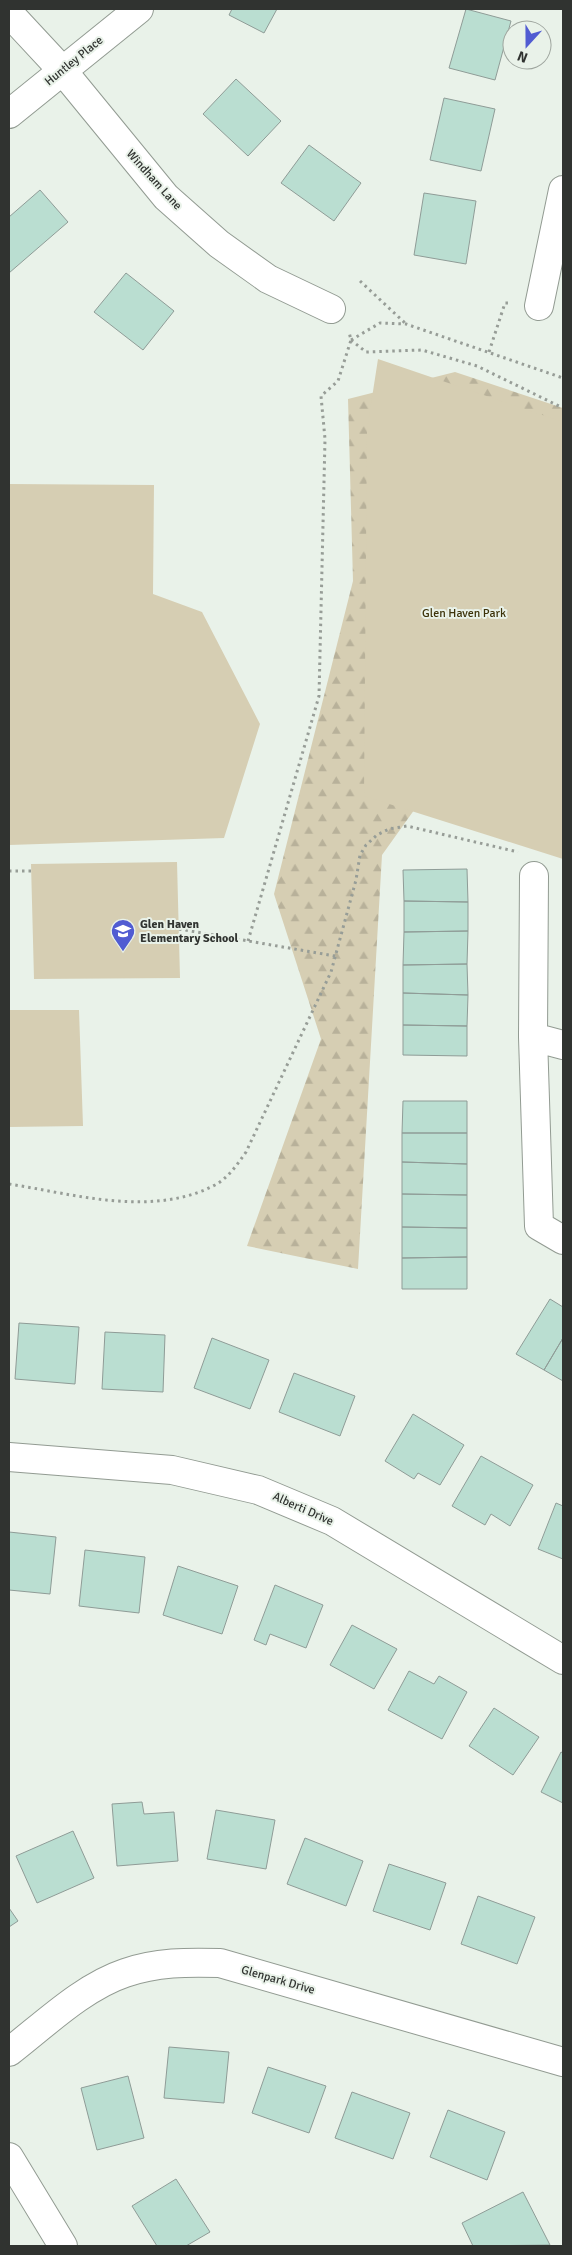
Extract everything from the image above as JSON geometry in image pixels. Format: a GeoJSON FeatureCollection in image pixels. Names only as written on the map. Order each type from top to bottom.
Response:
{"type":"FeatureCollection","features":[{"type":"Feature","properties":{"kind":"street","name":"Huntley Place"},"geometry":{"type":"LineString","coordinates":[[9,114],[138,9]]}},
{"type":"Feature","properties":{"kind":"street","name":"Windham Lane"},"geometry":{"type":"LineString","coordinates":[[9,13],[62,70],[166,196],[218,244],[268,279],[330,309]]}},
{"type":"Feature","properties":{"kind":"street"},"geometry":{"type":"LineString","coordinates":[[539,306],[563,190]]}},
{"type":"Feature","properties":{"kind":"street"},"geometry":{"type":"LineString","coordinates":[[530,865],[539,1226],[563,1240]]}},
{"type":"Feature","properties":{"kind":"street"},"geometry":{"type":"LineString","coordinates":[[533,1037],[563,1045]]}},
{"type":"Feature","properties":{"kind":"street","name":"Alberti Drive"},"geometry":{"type":"LineString","coordinates":[[9,1457],[172,1470],[258,1490],[332,1521],[563,1660]]}},
{"type":"Feature","properties":{"kind":"street","name":"Glenpark Drive"},"geometry":{"type":"LineString","coordinates":[[9,2052],[93,1988],[125,1972],[176,1962],[220,1963],[563,2062]]}},
{"type":"Feature","properties":{"kind":"street"},"geometry":{"type":"LineString","coordinates":[[9,2157],[63,2246]]}},
{"type":"Feature","properties":{"kind":"path"},"geometry":{"type":"LineString","coordinates":[[360,281],[406,324]]}},
{"type":"Feature","properties":{"kind":"path"},"geometry":{"type":"LineString","coordinates":[[489,352],[505,302]]}},
{"type":"Feature","properties":{"kind":"path"},"geometry":{"type":"LineString","coordinates":[[248,941],[319,696],[325,439],[321,396],[338,381],[351,340],[380,323],[406,324],[563,378]]}},
{"type":"Feature","properties":{"kind":"path"},"geometry":{"type":"LineString","coordinates":[[351,340],[366,352],[422,350],[477,366],[563,408]]}},
{"type":"Feature","properties":{"kind":"path"},"geometry":{"type":"LineString","coordinates":[[9,1184],[117,1201],[150,1202],[182,1198],[216,1185],[232,1172],[246,1152],[331,972],[356,880],[360,855],[366,845],[377,835],[389,829],[407,826],[530,865]]}},
{"type":"Feature","properties":{"kind":"path"},"geometry":{"type":"LineString","coordinates":[[9,870],[32,870]]}},
{"type":"Feature","properties":{"kind":"path"},"geometry":{"type":"LineString","coordinates":[[179,929],[336,956]]}},
{"type":"Feature","properties":{"kind":"green space","name":"Glen Haven Park"},"geometry":{"type":"Polygon","coordinates":[[[378,359],[563,422],[563,859],[364,796],[367,430],[378,359]]]}},
{"type":"Feature","properties":{"kind":"green space","name":"Glen Haven Park"},"geometry":{"type":"Polygon","coordinates":[[[455,372],[563,408],[563,852],[417,806],[382,855],[358,1269],[247,1246],[321,1039],[274,894],[353,581],[348,399],[455,372]]]}},
{"type":"Feature","properties":{"kind":"green space"},"geometry":{"type":"Polygon","coordinates":[[[9,484],[154,485],[153,594],[202,612],[260,724],[224,838],[9,845],[9,484]]]}},
{"type":"Feature","properties":{"kind":"green space"},"geometry":{"type":"Polygon","coordinates":[[[177,862],[180,978],[34,979],[31,864],[177,862]]]}},
{"type":"Feature","properties":{"kind":"green space"},"geometry":{"type":"Polygon","coordinates":[[[9,1010],[79,1010],[83,1126],[9,1127],[9,1010]]]}},
{"type":"Feature","properties":{"kind":"building"},"geometry":{"type":"Polygon","coordinates":[[[232,9],[277,9],[264,33],[229,15],[232,9]]]}},
{"type":"Feature","properties":{"kind":"building"},"geometry":{"type":"Polygon","coordinates":[[[466,9],[507,20],[502,20],[502,54],[495,80],[449,68],[466,9]]]}},
{"type":"Feature","properties":{"kind":"building"},"geometry":{"type":"Polygon","coordinates":[[[236,79],[281,121],[248,156],[203,114],[236,79]]]}},
{"type":"Feature","properties":{"kind":"building"},"geometry":{"type":"Polygon","coordinates":[[[444,98],[495,109],[481,171],[430,160],[444,98]]]}},
{"type":"Feature","properties":{"kind":"building"},"geometry":{"type":"Polygon","coordinates":[[[309,145],[361,183],[334,221],[281,183],[309,145]]]}},
{"type":"Feature","properties":{"kind":"building"},"geometry":{"type":"Polygon","coordinates":[[[40,190],[68,222],[9,273],[9,217],[40,190]]]}},
{"type":"Feature","properties":{"kind":"building"},"geometry":{"type":"Polygon","coordinates":[[[424,193],[476,201],[466,264],[414,255],[424,193]]]}},
{"type":"Feature","properties":{"kind":"building"},"geometry":{"type":"Polygon","coordinates":[[[126,273],[174,311],[143,350],[94,312],[126,273]]]}},
{"type":"Feature","properties":{"kind":"building"},"geometry":{"type":"Polygon","coordinates":[[[467,869],[468,902],[404,901],[403,870],[467,869]]]}},
{"type":"Feature","properties":{"kind":"building"},"geometry":{"type":"Polygon","coordinates":[[[404,901],[468,902],[468,931],[404,932],[404,901]]]}},
{"type":"Feature","properties":{"kind":"building"},"geometry":{"type":"Polygon","coordinates":[[[468,931],[467,964],[403,965],[404,932],[468,931]]]}},
{"type":"Feature","properties":{"kind":"building"},"geometry":{"type":"Polygon","coordinates":[[[467,964],[468,995],[403,993],[403,965],[467,964]]]}},
{"type":"Feature","properties":{"kind":"building"},"geometry":{"type":"Polygon","coordinates":[[[403,993],[468,995],[467,1026],[403,1025],[403,993]]]}},
{"type":"Feature","properties":{"kind":"building"},"geometry":{"type":"Polygon","coordinates":[[[403,1025],[467,1026],[467,1056],[403,1055],[403,1025]]]}},
{"type":"Feature","properties":{"kind":"building"},"geometry":{"type":"Polygon","coordinates":[[[403,1101],[467,1101],[467,1133],[402,1133],[403,1101]]]}},
{"type":"Feature","properties":{"kind":"building"},"geometry":{"type":"Polygon","coordinates":[[[402,1133],[467,1133],[467,1164],[402,1162],[402,1133]]]}},
{"type":"Feature","properties":{"kind":"building"},"geometry":{"type":"Polygon","coordinates":[[[402,1162],[467,1164],[467,1195],[402,1194],[402,1162]]]}},
{"type":"Feature","properties":{"kind":"building"},"geometry":{"type":"Polygon","coordinates":[[[402,1194],[467,1195],[467,1228],[402,1227],[402,1194]]]}},
{"type":"Feature","properties":{"kind":"building"},"geometry":{"type":"Polygon","coordinates":[[[402,1227],[467,1228],[467,1257],[402,1258],[402,1227]]]}},
{"type":"Feature","properties":{"kind":"building"},"geometry":{"type":"Polygon","coordinates":[[[467,1257],[467,1289],[402,1289],[402,1258],[467,1257]]]}},
{"type":"Feature","properties":{"kind":"building"},"geometry":{"type":"Polygon","coordinates":[[[550,1299],[563,1307],[563,1338],[544,1370],[516,1354],[550,1299]]]}},
{"type":"Feature","properties":{"kind":"building"},"geometry":{"type":"Polygon","coordinates":[[[19,1323],[79,1327],[75,1384],[15,1379],[19,1323]]]}},
{"type":"Feature","properties":{"kind":"building"},"geometry":{"type":"Polygon","coordinates":[[[105,1332],[165,1335],[163,1392],[102,1389],[105,1332]]]}},
{"type":"Feature","properties":{"kind":"building"},"geometry":{"type":"Polygon","coordinates":[[[212,1338],[269,1360],[250,1409],[194,1388],[212,1338]]]}},
{"type":"Feature","properties":{"kind":"building"},"geometry":{"type":"Polygon","coordinates":[[[563,1338],[563,1381],[544,1370],[563,1338]]]}},
{"type":"Feature","properties":{"kind":"building"},"geometry":{"type":"Polygon","coordinates":[[[294,1373],[355,1396],[340,1436],[279,1412],[294,1373]]]}},
{"type":"Feature","properties":{"kind":"building"},"geometry":{"type":"Polygon","coordinates":[[[413,1414],[464,1445],[440,1485],[418,1473],[414,1479],[385,1461],[413,1414]]]}},
{"type":"Feature","properties":{"kind":"building"},"geometry":{"type":"Polygon","coordinates":[[[481,1456],[533,1485],[510,1526],[491,1514],[485,1525],[452,1506],[481,1456]]]}},
{"type":"Feature","properties":{"kind":"building"},"geometry":{"type":"Polygon","coordinates":[[[556,1503],[563,1506],[563,1559],[538,1549],[556,1503]]]}},
{"type":"Feature","properties":{"kind":"building"},"geometry":{"type":"Polygon","coordinates":[[[9,1532],[56,1537],[50,1594],[9,1590],[9,1532]]]}},
{"type":"Feature","properties":{"kind":"building"},"geometry":{"type":"Polygon","coordinates":[[[85,1550],[145,1557],[139,1613],[79,1606],[85,1550]]]}},
{"type":"Feature","properties":{"kind":"building"},"geometry":{"type":"Polygon","coordinates":[[[178,1566],[238,1586],[222,1634],[163,1615],[178,1566]]]}},
{"type":"Feature","properties":{"kind":"building"},"geometry":{"type":"Polygon","coordinates":[[[275,1585],[323,1605],[306,1648],[270,1634],[266,1645],[254,1640],[275,1585]]]}},
{"type":"Feature","properties":{"kind":"building"},"geometry":{"type":"Polygon","coordinates":[[[352,1625],[397,1649],[374,1689],[330,1665],[352,1625]]]}},
{"type":"Feature","properties":{"kind":"building"},"geometry":{"type":"Polygon","coordinates":[[[409,1671],[434,1684],[439,1676],[467,1692],[442,1739],[388,1710],[409,1671]]]}},
{"type":"Feature","properties":{"kind":"building"},"geometry":{"type":"Polygon","coordinates":[[[494,1708],[539,1737],[513,1775],[469,1746],[494,1708]]]}},
{"type":"Feature","properties":{"kind":"building"},"geometry":{"type":"Polygon","coordinates":[[[561,1752],[563,1753],[563,1803],[541,1792],[561,1752]]]}},
{"type":"Feature","properties":{"kind":"building"},"geometry":{"type":"Polygon","coordinates":[[[142,1802],[144,1814],[174,1812],[178,1861],[117,1866],[112,1804],[142,1802]]]}},
{"type":"Feature","properties":{"kind":"building"},"geometry":{"type":"Polygon","coordinates":[[[216,1810],[275,1820],[266,1869],[207,1859],[216,1810]]]}},
{"type":"Feature","properties":{"kind":"building"},"geometry":{"type":"Polygon","coordinates":[[[73,1831],[94,1878],[37,1903],[16,1856],[73,1831]]]}},
{"type":"Feature","properties":{"kind":"building"},"geometry":{"type":"Polygon","coordinates":[[[305,1838],[363,1861],[346,1906],[287,1884],[305,1838]]]}},
{"type":"Feature","properties":{"kind":"building"},"geometry":{"type":"Polygon","coordinates":[[[389,1864],[446,1883],[430,1930],[373,1911],[389,1864]]]}},
{"type":"Feature","properties":{"kind":"building"},"geometry":{"type":"Polygon","coordinates":[[[478,1896],[535,1917],[517,1964],[461,1944],[478,1896]]]}},
{"type":"Feature","properties":{"kind":"building"},"geometry":{"type":"Polygon","coordinates":[[[9,1908],[18,1921],[9,1927],[9,1908]]]}},
{"type":"Feature","properties":{"kind":"building"},"geometry":{"type":"Polygon","coordinates":[[[169,2047],[229,2052],[224,2103],[164,2098],[169,2047]]]}},
{"type":"Feature","properties":{"kind":"building"},"geometry":{"type":"Polygon","coordinates":[[[268,2067],[326,2086],[309,2133],[252,2113],[268,2067]]]}},
{"type":"Feature","properties":{"kind":"building"},"geometry":{"type":"Polygon","coordinates":[[[128,2076],[144,2138],[97,2150],[81,2088],[128,2076]]]}},
{"type":"Feature","properties":{"kind":"building"},"geometry":{"type":"Polygon","coordinates":[[[352,2092],[410,2113],[393,2159],[335,2138],[352,2092]]]}},
{"type":"Feature","properties":{"kind":"building"},"geometry":{"type":"Polygon","coordinates":[[[448,2110],[505,2132],[487,2180],[430,2157],[448,2110]]]}},
{"type":"Feature","properties":{"kind":"building"},"geometry":{"type":"Polygon","coordinates":[[[176,2179],[210,2232],[186,2246],[157,2246],[132,2206],[176,2179]]]}},
{"type":"Feature","properties":{"kind":"building"},"geometry":{"type":"Polygon","coordinates":[[[523,2192],[550,2245],[473,2246],[462,2223],[523,2192]]]}},
{"type":"Feature","properties":{"kind":"place","name":"Glen Haven Elementary School"},"geometry":{"type":"Point","coordinates":[123,952]}}]}
